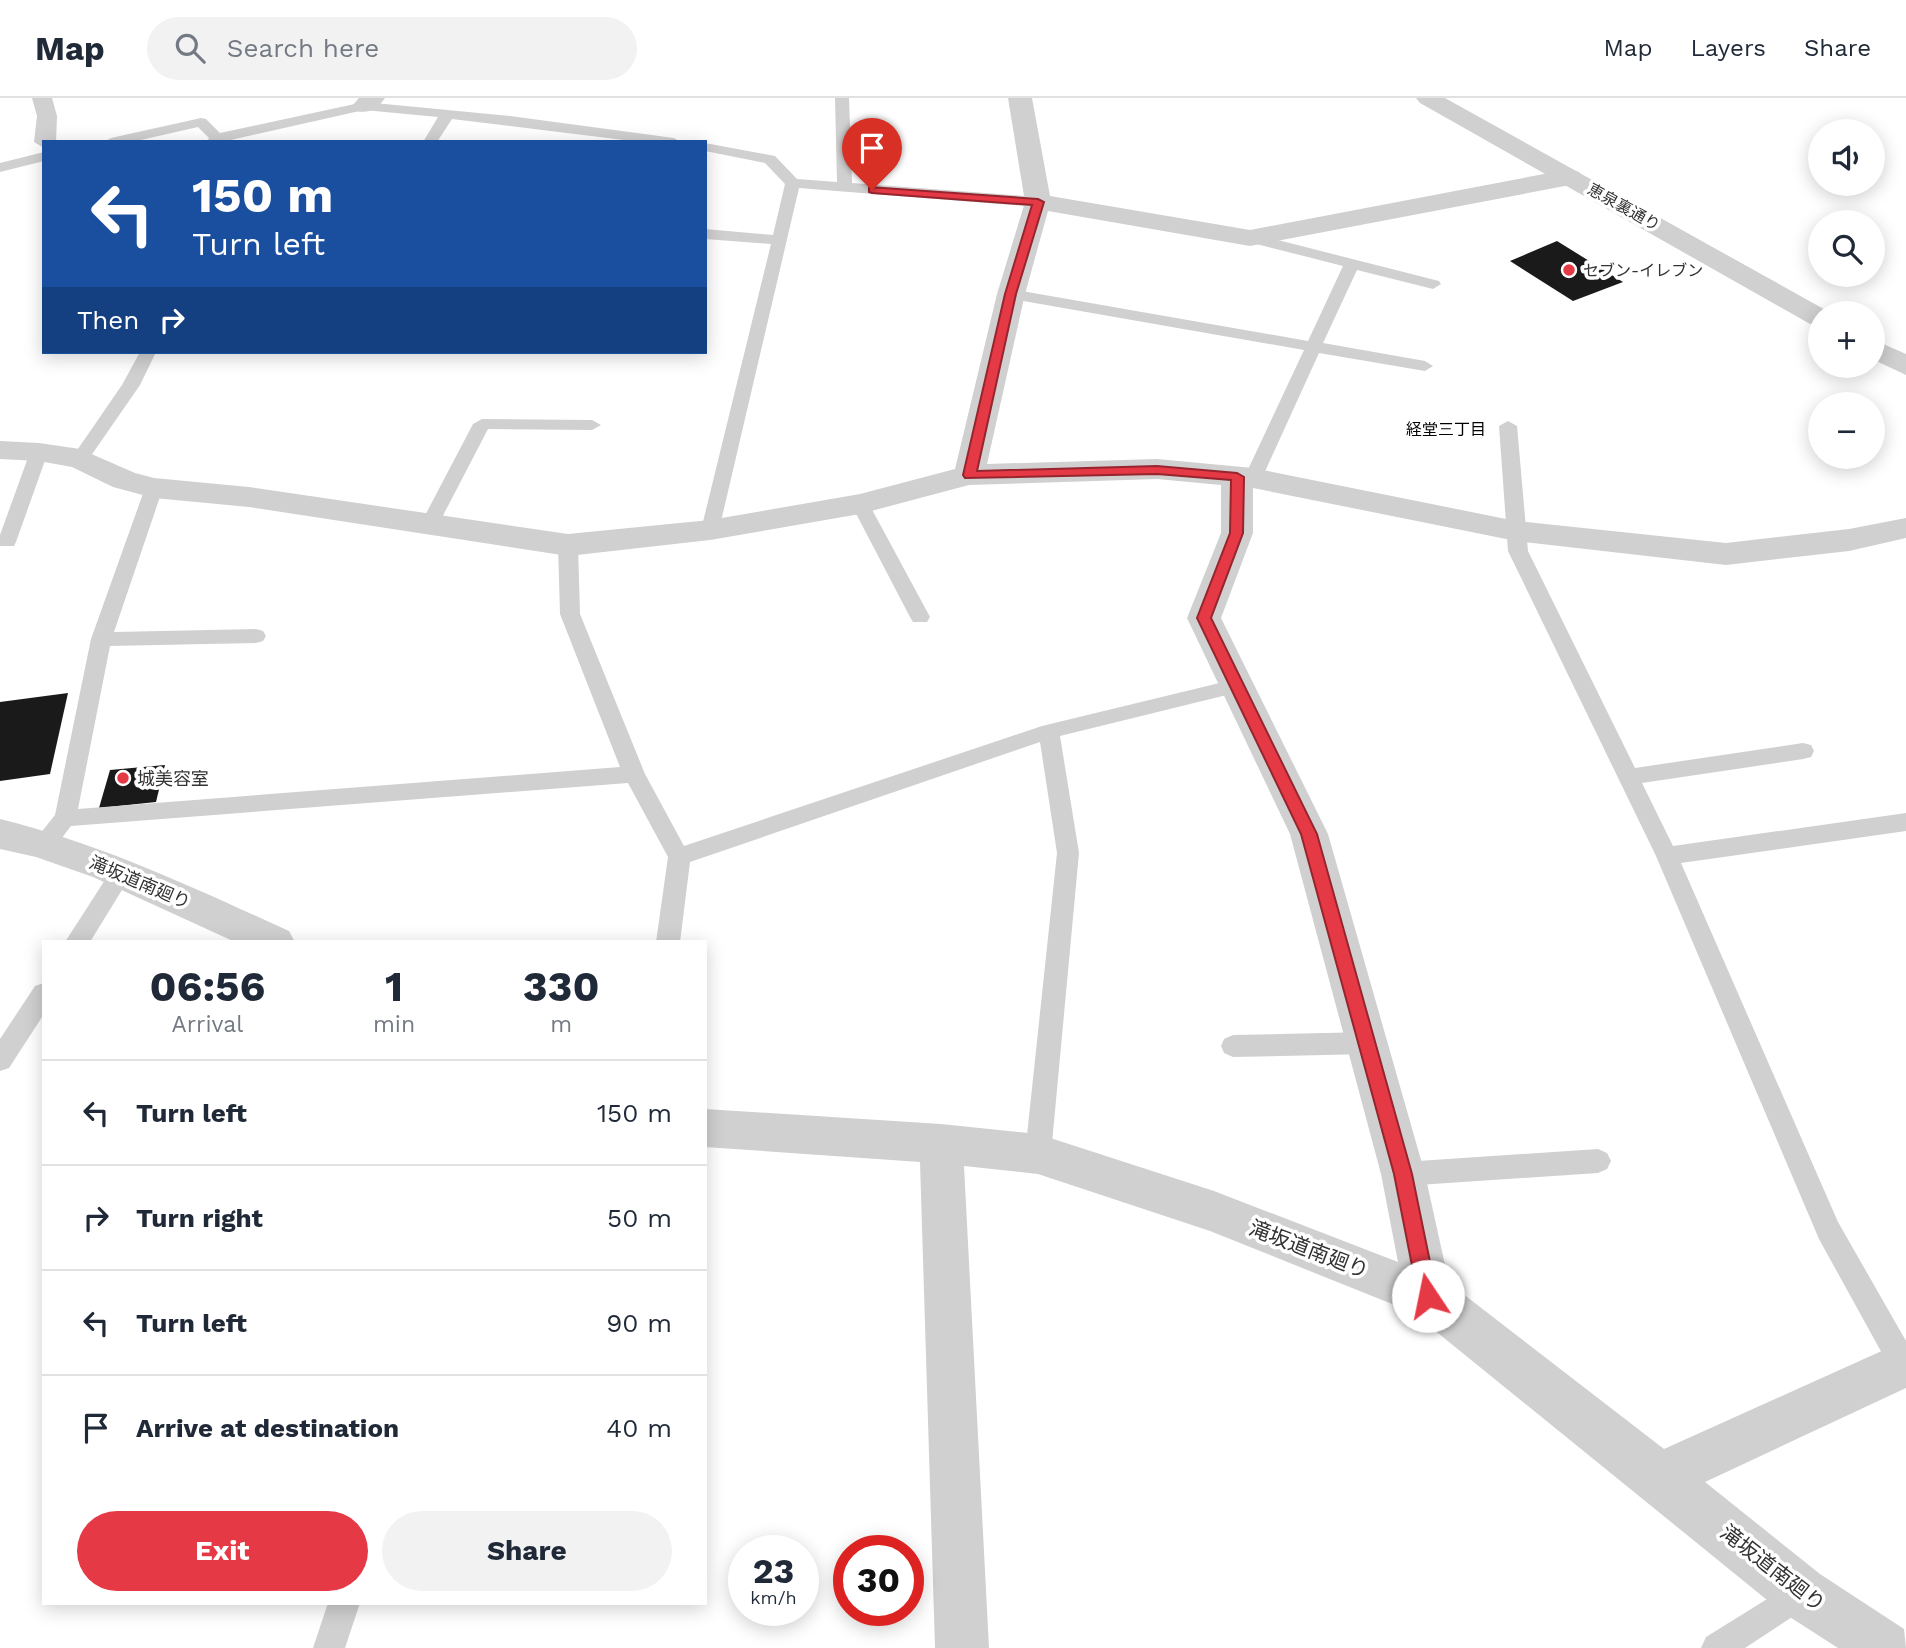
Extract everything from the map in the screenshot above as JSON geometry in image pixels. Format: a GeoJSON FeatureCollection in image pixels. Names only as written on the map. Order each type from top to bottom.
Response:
{"type":"FeatureCollection","features":[{"type":"Feature","properties":{"kind":"street"},"geometry":{"type":"LineString","coordinates":[[42,98],[47,116],[45,140]]}},
{"type":"Feature","properties":{"kind":"street"},"geometry":{"type":"LineString","coordinates":[[969,475],[1011,294],[1038,202],[1020,98]]}},
{"type":"Feature","properties":{"kind":"street","name":"恵泉裏通り"},"geometry":{"type":"LineString","coordinates":[[1428,98],[1808,310]]}},
{"type":"Feature","properties":{"kind":"street"},"geometry":{"type":"LineString","coordinates":[[1038,202],[1250,238],[1570,177]]}},
{"type":"Feature","properties":{"kind":"street"},"geometry":{"type":"LineString","coordinates":[[1885,354],[1906,366]]}},
{"type":"Feature","properties":{"kind":"street"},"geometry":{"type":"LineString","coordinates":[[0,450],[39,452],[80,459],[124,480],[154,488],[249,497],[568,545],[710,530],[860,504],[969,475],[1157,470],[1245,477],[1516,531],[1726,554],[1849,540],[1906,528]]}},
{"type":"Feature","properties":{"kind":"street"},"geometry":{"type":"LineString","coordinates":[[1245,477],[1237,533],[1204,618],[1309,834],[1369,1043],[1403,1174],[1428,1296]]}},
{"type":"Feature","properties":{"kind":"street","name":"滝坂道南廻り"},"geometry":{"type":"LineString","coordinates":[[0,835],[54,831],[122,872],[234,933],[266,940]]}},
{"type":"Feature","properties":{"kind":"street","name":"滝坂道南廻り"},"geometry":{"type":"LineString","coordinates":[[707,1128],[941,1144],[1038,1154],[1214,1212],[1428,1296],[1659,1477],[1801,1593],[1885,1648]]}},
{"type":"Feature","properties":{"kind":"street"},"geometry":{"type":"LineString","coordinates":[[941,1144],[962,1648]]}},
{"type":"Feature","properties":{"kind":"street"},"geometry":{"type":"LineString","coordinates":[[1659,1477],[1905,1365]]}},
{"type":"Feature","properties":{"kind":"lane"},"geometry":{"type":"LineString","coordinates":[[842,98],[845,188]]}},
{"type":"Feature","properties":{"kind":"lane"},"geometry":{"type":"LineString","coordinates":[[120,140],[201,122],[216,140],[368,102],[447,115],[510,120],[656,140]]}},
{"type":"Feature","properties":{"kind":"lane"},"geometry":{"type":"LineString","coordinates":[[431,140],[447,115]]}},
{"type":"Feature","properties":{"kind":"lane"},"geometry":{"type":"LineString","coordinates":[[707,147],[770,159],[793,183],[1038,202]]}},
{"type":"Feature","properties":{"kind":"lane"},"geometry":{"type":"LineString","coordinates":[[0,168],[42,156]]}},
{"type":"Feature","properties":{"kind":"lane"},"geometry":{"type":"LineString","coordinates":[[710,530],[793,183]]}},
{"type":"Feature","properties":{"kind":"lane"},"geometry":{"type":"LineString","coordinates":[[707,234],[778,240]]}},
{"type":"Feature","properties":{"kind":"lane"},"geometry":{"type":"LineString","coordinates":[[1250,238],[1433,284]]}},
{"type":"Feature","properties":{"kind":"lane"},"geometry":{"type":"LineString","coordinates":[[1245,477],[1352,263]]}},
{"type":"Feature","properties":{"kind":"lane"},"geometry":{"type":"LineString","coordinates":[[1011,294],[1425,366]]}},
{"type":"Feature","properties":{"kind":"lane"},"geometry":{"type":"LineString","coordinates":[[80,459],[131,385],[147,354]]}},
{"type":"Feature","properties":{"kind":"lane"},"geometry":{"type":"LineString","coordinates":[[429,525],[482,424],[592,425]]}},
{"type":"Feature","properties":{"kind":"lane"},"geometry":{"type":"LineString","coordinates":[[1508,426],[1518,551],[1667,856],[1828,1230],[1905,1365]]}},
{"type":"Feature","properties":{"kind":"lane"},"geometry":{"type":"LineString","coordinates":[[6,542],[39,452]]}},
{"type":"Feature","properties":{"kind":"lane"},"geometry":{"type":"LineString","coordinates":[[154,488],[101,639],[54,831],[634,774]]}},
{"type":"Feature","properties":{"kind":"lane"},"geometry":{"type":"LineString","coordinates":[[860,504],[920,617]]}},
{"type":"Feature","properties":{"kind":"lane"},"geometry":{"type":"LineString","coordinates":[[568,545],[570,614],[634,774],[680,856],[668,940]]}},
{"type":"Feature","properties":{"kind":"lane"},"geometry":{"type":"LineString","coordinates":[[101,639],[256,636]]}},
{"type":"Feature","properties":{"kind":"lane"},"geometry":{"type":"LineString","coordinates":[[680,856],[1049,731],[1236,686]]}},
{"type":"Feature","properties":{"kind":"lane"},"geometry":{"type":"LineString","coordinates":[[1038,1154],[1068,853],[1049,731]]}},
{"type":"Feature","properties":{"kind":"lane"},"geometry":{"type":"LineString","coordinates":[[1629,777],[1803,751]]}},
{"type":"Feature","properties":{"kind":"lane"},"geometry":{"type":"LineString","coordinates":[[1667,856],[1906,822]]}},
{"type":"Feature","properties":{"kind":"lane"},"geometry":{"type":"LineString","coordinates":[[78,940],[122,872]]}},
{"type":"Feature","properties":{"kind":"lane"},"geometry":{"type":"LineString","coordinates":[[0,1060],[42,996]]}},
{"type":"Feature","properties":{"kind":"lane"},"geometry":{"type":"LineString","coordinates":[[1233,1046],[1369,1043]]}},
{"type":"Feature","properties":{"kind":"lane"},"geometry":{"type":"LineString","coordinates":[[1403,1174],[1598,1161]]}},
{"type":"Feature","properties":{"kind":"lane"},"geometry":{"type":"LineString","coordinates":[[1717,1648],[1801,1593]]}},
{"type":"Feature","properties":{"kind":"lane"},"geometry":{"type":"LineString","coordinates":[[329,1648],[343,1605]]}},
{"type":"Feature","properties":{"kind":"building"},"geometry":{"type":"Polygon","coordinates":[[[1557,241],[1623,282],[1573,301],[1510,261],[1557,241]]]}},
{"type":"Feature","properties":{"kind":"building"},"geometry":{"type":"Polygon","coordinates":[[[68,693],[50,774],[0,781],[0,702],[68,693]]]}},
{"type":"Feature","properties":{"kind":"building"},"geometry":{"type":"Polygon","coordinates":[[[165,765],[156,802],[99,808],[110,770],[165,765]]]}},
{"type":"Feature","properties":{"kind":"place","name":"セブン-イレブン"},"geometry":{"type":"Point","coordinates":[1569,270]}},
{"type":"Feature","properties":{"kind":"place","name":"城美容室"},"geometry":{"type":"Point","coordinates":[123,778]}},
{"type":"Feature","properties":{"kind":"district","name":"経堂三丁目"},"geometry":{"type":"Point","coordinates":[1446,429]}},
{"type":"Feature","properties":{"kind":"route"},"geometry":{"type":"LineString","coordinates":[[872,190],[1038,202],[1011,294],[969,475],[1157,470],[1237,477],[1237,533],[1204,618],[1309,834],[1369,1043],[1403,1174],[1428,1296]]}}]}
